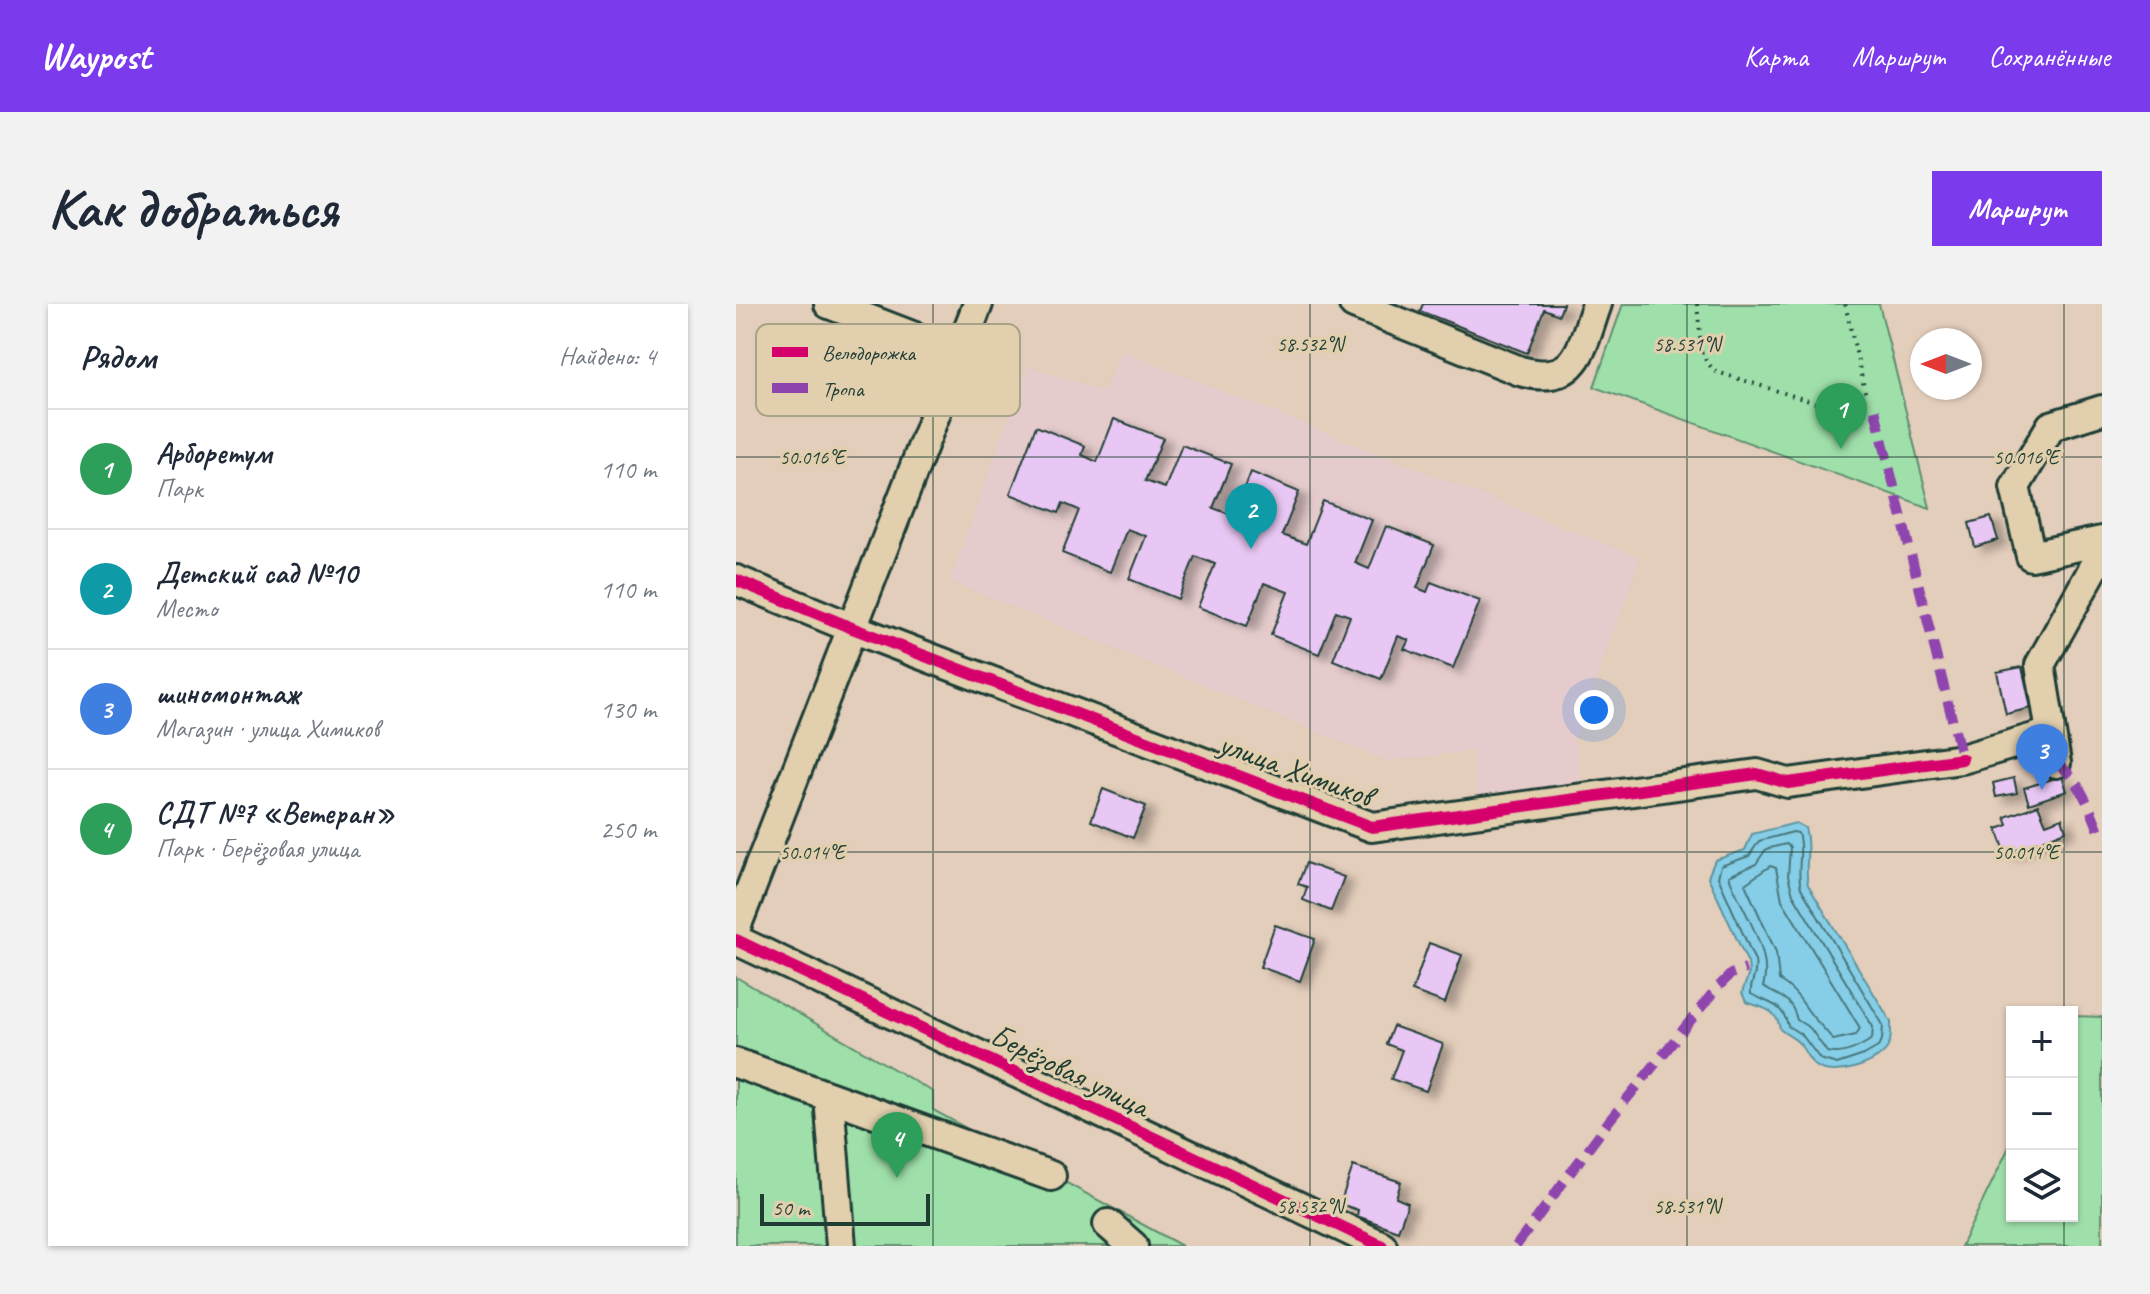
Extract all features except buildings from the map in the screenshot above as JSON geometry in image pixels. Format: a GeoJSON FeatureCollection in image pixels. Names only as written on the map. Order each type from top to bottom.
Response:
{"type":"FeatureCollection","features":[{"type":"Feature","properties":{"kind":"street"},"geometry":{"type":"LineString","coordinates":[[829,304],[881,324]]}},
{"type":"Feature","properties":{"kind":"street"},"geometry":{"type":"LineString","coordinates":[[970,324],[978,304]]}},
{"type":"Feature","properties":{"kind":"street"},"geometry":{"type":"LineString","coordinates":[[1354,304],[1393,311],[1520,371],[1550,376],[1562,372],[1574,362],[1597,304]]}},
{"type":"Feature","properties":{"kind":"street"},"geometry":{"type":"LineString","coordinates":[[2102,410],[2051,426],[2015,487],[2031,556],[2102,541]]}},
{"type":"Feature","properties":{"kind":"street"},"geometry":{"type":"LineString","coordinates":[[736,927],[935,416]]}},
{"type":"Feature","properties":{"kind":"street"},"geometry":{"type":"LineString","coordinates":[[2056,763],[2040,665],[2102,553]]}},
{"type":"Feature","properties":{"kind":"street","name":"улица Химиков"},"geometry":{"type":"LineString","coordinates":[[736,580],[852,628],[1372,827],[1757,774],[1788,783],[1962,759],[2051,733]]}},
{"type":"Feature","properties":{"kind":"street","name":"Берёзовая улица"},"geometry":{"type":"LineString","coordinates":[[736,940],[1382,1246]]}},
{"type":"Feature","properties":{"kind":"street"},"geometry":{"type":"LineString","coordinates":[[736,1063],[1051,1176]]}},
{"type":"Feature","properties":{"kind":"street"},"geometry":{"type":"LineString","coordinates":[[829,1098],[841,1246]]}},
{"type":"Feature","properties":{"kind":"street"},"geometry":{"type":"LineString","coordinates":[[1108,1224],[1133,1246]]}},
{"type":"Feature","properties":{"kind":"path"},"geometry":{"type":"LineString","coordinates":[[1697,304],[1702,355],[1714,371],[1831,409],[1851,411],[1863,404],[1866,396],[1845,304]]}},
{"type":"Feature","properties":{"kind":"shaded area"},"geometry":{"type":"Polygon","coordinates":[[[1121,351],[1640,558],[1574,740],[1582,788],[1479,802],[1472,751],[1388,761],[950,581],[1010,416],[1020,416],[1020,388],[1028,366],[1104,392],[1121,351]]]}},
{"type":"Feature","properties":{"kind":"green space"},"geometry":{"type":"Polygon","coordinates":[[[1623,304],[1879,304],[1930,508],[1594,387],[1623,304]]]}},
{"type":"Feature","properties":{"kind":"green space"},"geometry":{"type":"Polygon","coordinates":[[[736,977],[933,1092],[933,1110],[1182,1246],[736,1246],[736,977]]]}},
{"type":"Feature","properties":{"kind":"green space"},"geometry":{"type":"Polygon","coordinates":[[[2078,1016],[2102,1017],[2102,1246],[1961,1246],[2006,1153],[2006,1222],[2078,1222],[2078,1016]]]}},
{"type":"Feature","properties":{"kind":"water"},"geometry":{"type":"Polygon","coordinates":[[[1796,823],[1805,828],[1807,835],[1808,885],[1891,1022],[1887,1049],[1870,1062],[1853,1068],[1835,1071],[1819,1068],[1800,1044],[1780,1029],[1772,1013],[1746,1002],[1742,993],[1749,973],[1748,963],[1708,877],[1715,860],[1745,850],[1752,834],[1796,823]]]}},
{"type":"Feature","properties":{"kind":"marked path"},"geometry":{"type":"LineString","coordinates":[[1875,410],[1962,759]]}},
{"type":"Feature","properties":{"kind":"marked path"},"geometry":{"type":"LineString","coordinates":[[2056,763],[2079,787],[2102,838]]}},
{"type":"Feature","properties":{"kind":"marked path"},"geometry":{"type":"LineString","coordinates":[[1516,1246],[1609,1121],[1716,989],[1731,974],[1746,969]]}},
{"type":"Feature","properties":{"kind":"cycle path"},"geometry":{"type":"LineString","coordinates":[[736,580],[852,628],[1372,827],[1757,774],[1788,783],[1962,759]]}},
{"type":"Feature","properties":{"kind":"cycle path"},"geometry":{"type":"LineString","coordinates":[[736,940],[1382,1246]]}},
{"type":"Feature","properties":{"kind":"place","name":"Арборетум"},"geometry":{"type":"Point","coordinates":[1841,449]}},
{"type":"Feature","properties":{"kind":"place","name":"Детский сад №10"},"geometry":{"type":"Point","coordinates":[1251,549]}},
{"type":"Feature","properties":{"kind":"place","name":"шиномонтаж"},"geometry":{"type":"Point","coordinates":[2042,790]}},
{"type":"Feature","properties":{"kind":"place","name":"СДТ №7 «Ветеран»"},"geometry":{"type":"Point","coordinates":[897,1178]}}]}
